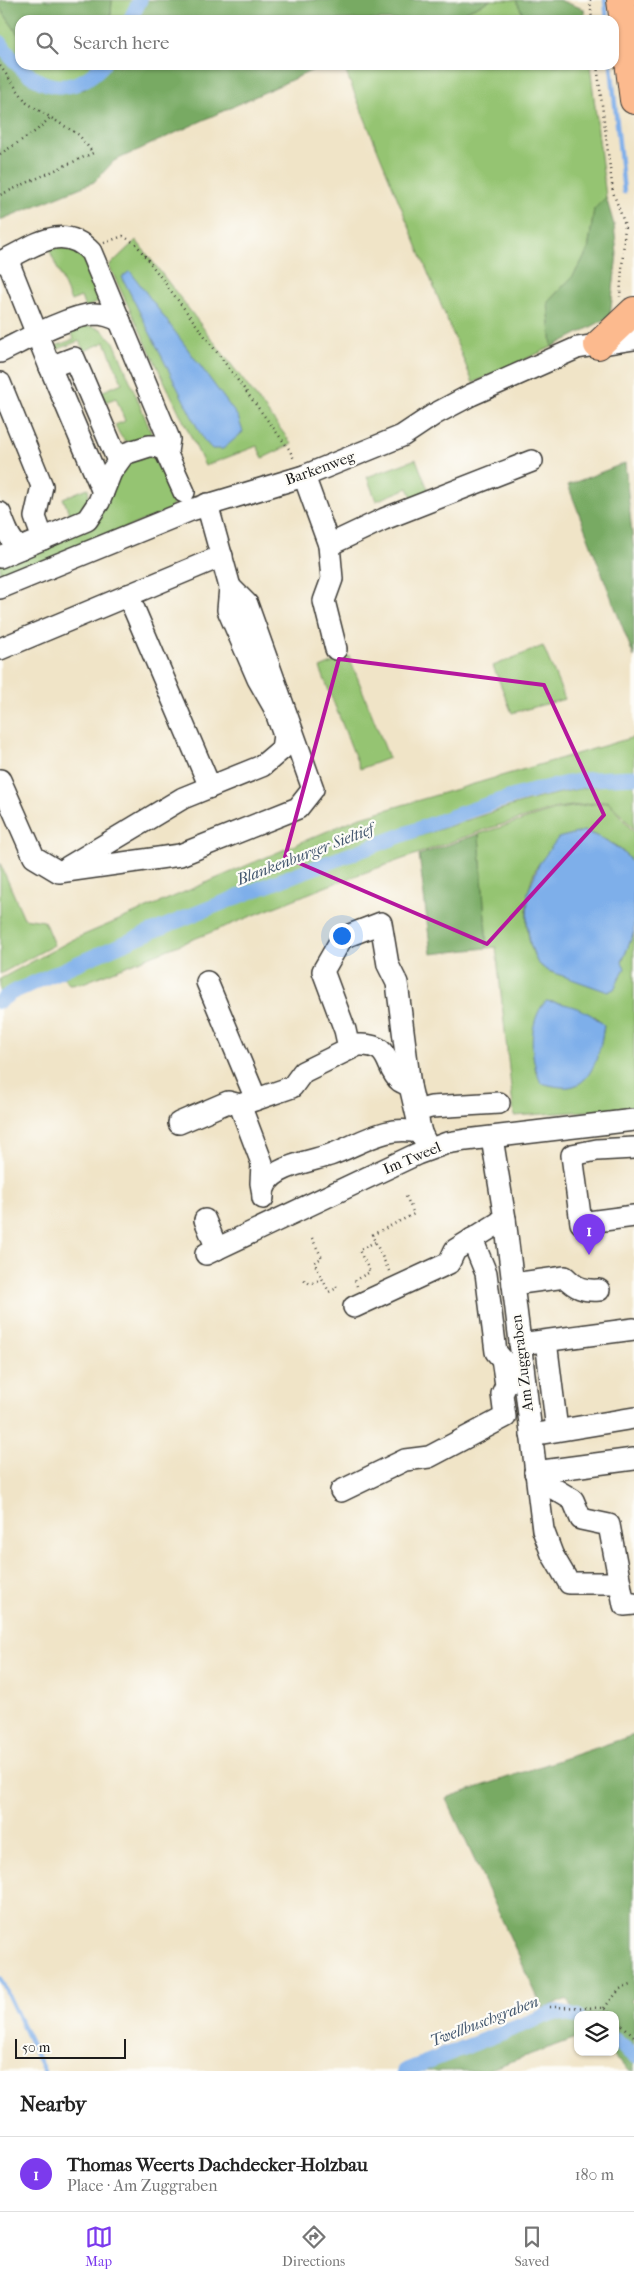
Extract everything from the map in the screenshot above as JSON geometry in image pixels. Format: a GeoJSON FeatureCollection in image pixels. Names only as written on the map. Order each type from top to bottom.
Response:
{"type":"FeatureCollection","features":[{"type":"Feature","properties":{"kind":"main road"},"geometry":{"type":"LineString","coordinates":[[620,0],[634,100]]}},
{"type":"Feature","properties":{"kind":"main road"},"geometry":{"type":"LineString","coordinates":[[598,345],[632,323]]}},
{"type":"Feature","properties":{"kind":"street"},"geometry":{"type":"LineString","coordinates":[[102,492],[37,335],[3,261],[22,253],[27,248],[58,237],[73,239],[91,252],[170,439],[167,452],[184,492]]}},
{"type":"Feature","properties":{"kind":"street"},"geometry":{"type":"LineString","coordinates":[[0,352],[76,319],[94,314],[108,316],[120,321]]}},
{"type":"Feature","properties":{"kind":"street","name":"Barkenweg"},"geometry":{"type":"LineString","coordinates":[[0,588],[207,504],[304,476],[402,436],[435,414],[471,395],[577,348],[598,345]]}},
{"type":"Feature","properties":{"kind":"street"},"geometry":{"type":"LineString","coordinates":[[50,368],[74,358],[118,461]]}},
{"type":"Feature","properties":{"kind":"street"},"geometry":{"type":"LineString","coordinates":[[0,383],[42,486],[35,517],[43,539]]}},
{"type":"Feature","properties":{"kind":"street"},"geometry":{"type":"LineString","coordinates":[[0,557],[87,520],[118,461],[128,451],[139,447],[155,446],[167,452]]}},
{"type":"Feature","properties":{"kind":"street"},"geometry":{"type":"LineString","coordinates":[[329,545],[384,519],[532,461]]}},
{"type":"Feature","properties":{"kind":"street"},"geometry":{"type":"LineString","coordinates":[[304,476],[329,545],[332,579],[324,601],[336,649]]}},
{"type":"Feature","properties":{"kind":"street"},"geometry":{"type":"LineString","coordinates":[[59,872],[183,798],[262,766],[275,757],[282,749],[284,735],[274,707],[258,679],[228,610],[230,587],[207,504]]}},
{"type":"Feature","properties":{"kind":"street"},"geometry":{"type":"LineString","coordinates":[[0,513],[10,537],[16,546],[21,548]]}},
{"type":"Feature","properties":{"kind":"street"},"geometry":{"type":"LineString","coordinates":[[0,649],[222,556]]}},
{"type":"Feature","properties":{"kind":"street"},"geometry":{"type":"LineString","coordinates":[[0,780],[34,857],[59,872],[180,855],[298,808],[313,789],[247,604],[230,587]]}},
{"type":"Feature","properties":{"kind":"street"},"geometry":{"type":"LineString","coordinates":[[128,595],[210,787]]}},
{"type":"Feature","properties":{"kind":"street"},"geometry":{"type":"LineString","coordinates":[[349,1048],[345,1030],[324,971],[342,938],[381,923],[388,965],[397,983],[410,1086],[425,1141]]}},
{"type":"Feature","properties":{"kind":"street"},"geometry":{"type":"LineString","coordinates":[[207,982],[248,1102],[262,1163],[260,1183],[272,1224]]}},
{"type":"Feature","properties":{"kind":"street"},"geometry":{"type":"LineString","coordinates":[[179,1123],[228,1102],[248,1102],[292,1087],[303,1072],[349,1048],[365,1044],[380,1051],[390,1062],[399,1080],[410,1086]]}},
{"type":"Feature","properties":{"kind":"street"},"geometry":{"type":"LineString","coordinates":[[416,1111],[431,1107],[499,1103]]}},
{"type":"Feature","properties":{"kind":"street","name":"Im Tweel"},"geometry":{"type":"LineString","coordinates":[[205,1220],[211,1251],[272,1224],[425,1141],[446,1143],[634,1120]]}},
{"type":"Feature","properties":{"kind":"street"},"geometry":{"type":"LineString","coordinates":[[594,1124],[596,1150]]}},
{"type":"Feature","properties":{"kind":"street"},"geometry":{"type":"LineString","coordinates":[[263,1194],[267,1184],[276,1174],[287,1167],[329,1155],[389,1130],[403,1129],[425,1141]]}},
{"type":"Feature","properties":{"kind":"street","name":"Am Zuggraben"},"geometry":{"type":"LineString","coordinates":[[492,1138],[505,1219],[543,1530],[552,1554],[569,1584],[620,1583]]}},
{"type":"Feature","properties":{"kind":"street"},"geometry":{"type":"LineString","coordinates":[[634,1148],[596,1150],[572,1155],[581,1223],[634,1216]]}},
{"type":"Feature","properties":{"kind":"street"},"geometry":{"type":"LineString","coordinates":[[360,1304],[449,1263],[454,1250],[505,1219]]}},
{"type":"Feature","properties":{"kind":"street"},"geometry":{"type":"LineString","coordinates":[[342,1491],[405,1460],[429,1456],[505,1417],[502,1394],[506,1385],[502,1360],[496,1352],[486,1273],[472,1239]]}},
{"type":"Feature","properties":{"kind":"street"},"geometry":{"type":"LineString","coordinates":[[513,1284],[565,1277],[576,1288],[586,1291],[598,1290]]}},
{"type":"Feature","properties":{"kind":"street"},"geometry":{"type":"LineString","coordinates":[[520,1344],[634,1330]]}},
{"type":"Feature","properties":{"kind":"street"},"geometry":{"type":"LineString","coordinates":[[546,1341],[557,1430]]}},
{"type":"Feature","properties":{"kind":"street"},"geometry":{"type":"LineString","coordinates":[[531,1434],[634,1418]]}},
{"type":"Feature","properties":{"kind":"street"},"geometry":{"type":"LineString","coordinates":[[535,1472],[634,1459]]}},
{"type":"Feature","properties":{"kind":"street"},"geometry":{"type":"LineString","coordinates":[[535,1472],[554,1488],[573,1500],[581,1519],[609,1525],[624,1605],[634,1604]]}},
{"type":"Feature","properties":{"kind":"path"},"geometry":{"type":"LineString","coordinates":[[590,0],[592,15]]}},
{"type":"Feature","properties":{"kind":"path"},"geometry":{"type":"LineString","coordinates":[[0,66],[27,103],[79,134],[94,153],[0,195]]}},
{"type":"Feature","properties":{"kind":"path"},"geometry":{"type":"LineString","coordinates":[[599,70],[613,192],[624,225],[619,312],[632,323]]}},
{"type":"Feature","properties":{"kind":"path"},"geometry":{"type":"LineString","coordinates":[[0,154],[36,131],[51,117]]}},
{"type":"Feature","properties":{"kind":"path"},"geometry":{"type":"LineString","coordinates":[[91,252],[107,241],[123,236],[136,244],[289,448],[304,476]]}},
{"type":"Feature","properties":{"kind":"path"},"geometry":{"type":"LineString","coordinates":[[396,1287],[372,1235],[414,1214],[405,1194]]}},
{"type":"Feature","properties":{"kind":"path"},"geometry":{"type":"LineString","coordinates":[[312,1238],[322,1258],[314,1262],[322,1279],[329,1292],[337,1288],[336,1286]]}},
{"type":"Feature","properties":{"kind":"path"},"geometry":{"type":"LineString","coordinates":[[360,1304],[355,1280],[370,1272],[359,1250],[375,1242]]}},
{"type":"Feature","properties":{"kind":"path"},"geometry":{"type":"LineString","coordinates":[[304,1280],[310,1284],[322,1279]]}},
{"type":"Feature","properties":{"kind":"path"},"geometry":{"type":"LineString","coordinates":[[604,2008],[620,1989],[634,1984]]}},
{"type":"Feature","properties":{"kind":"path"},"geometry":{"type":"LineString","coordinates":[[550,2007],[604,2008],[607,2011]]}},
{"type":"Feature","properties":{"kind":"path"},"geometry":{"type":"LineString","coordinates":[[619,2022],[634,2036]]}},
{"type":"Feature","properties":{"kind":"highlighted area"},"geometry":{"type":"Polygon","coordinates":[[[339,659],[544,685],[604,815],[487,944],[285,857],[339,659]]]}},
{"type":"Feature","properties":{"kind":"green space"},"geometry":{"type":"Polygon","coordinates":[[[0,0],[112,0],[111,15],[15,15],[15,30],[0,8],[0,0]]]}},
{"type":"Feature","properties":{"kind":"green space"},"geometry":{"type":"Polygon","coordinates":[[[112,0],[146,0],[138,15],[111,15],[112,0]]]}},
{"type":"Feature","properties":{"kind":"green space"},"geometry":{"type":"Polygon","coordinates":[[[146,0],[491,0],[457,15],[138,15],[146,0]]]}},
{"type":"Feature","properties":{"kind":"green space"},"geometry":{"type":"Polygon","coordinates":[[[491,0],[516,0],[524,15],[457,15],[491,0]]]}},
{"type":"Feature","properties":{"kind":"green space"},"geometry":{"type":"Polygon","coordinates":[[[516,0],[559,0],[584,9],[585,15],[524,15],[516,0]]]}},
{"type":"Feature","properties":{"kind":"green space"},"geometry":{"type":"Polygon","coordinates":[[[0,8],[15,30],[15,66],[0,51],[0,8]]]}},
{"type":"Feature","properties":{"kind":"green space"},"geometry":{"type":"Polygon","coordinates":[[[0,51],[15,66],[15,70],[19,70],[35,86],[59,93],[85,89],[104,70],[313,70],[114,161],[94,182],[0,220],[0,51]]]}},
{"type":"Feature","properties":{"kind":"green space"},"geometry":{"type":"Polygon","coordinates":[[[19,70],[104,70],[85,89],[59,93],[35,86],[19,70]]]}},
{"type":"Feature","properties":{"kind":"green space"},"geometry":{"type":"Polygon","coordinates":[[[345,70],[591,70],[606,197],[594,209],[588,251],[573,276],[548,302],[552,347],[473,383],[345,70]]]}},
{"type":"Feature","properties":{"kind":"green space"},"geometry":{"type":"Polygon","coordinates":[[[606,197],[614,225],[617,254],[610,317],[552,347],[548,302],[573,276],[588,251],[594,209],[606,197]]]}},
{"type":"Feature","properties":{"kind":"green space"},"geometry":{"type":"Polygon","coordinates":[[[136,240],[292,444],[263,458],[257,446],[205,466],[109,266],[136,240]]]}},
{"type":"Feature","properties":{"kind":"green space"},"geometry":{"type":"Polygon","coordinates":[[[56,243],[84,256],[100,301],[85,308],[81,297],[71,301],[47,244],[56,243]]]}},
{"type":"Feature","properties":{"kind":"green space"},"geometry":{"type":"Polygon","coordinates":[[[85,325],[101,329],[114,342],[151,432],[150,435],[133,442],[125,441],[115,425],[125,421],[116,398],[105,402],[101,392],[122,383],[105,342],[84,351],[79,341],[51,352],[53,347],[74,339],[69,328],[85,325]]]}},
{"type":"Feature","properties":{"kind":"green space"},"geometry":{"type":"Polygon","coordinates":[[[148,456],[154,458],[165,478],[169,476],[177,499],[169,510],[0,580],[0,562],[88,526],[123,464],[148,456]]]}},
{"type":"Feature","properties":{"kind":"green space"},"geometry":{"type":"Polygon","coordinates":[[[416,459],[429,492],[413,499],[408,488],[376,501],[367,477],[416,459]]]}},
{"type":"Feature","properties":{"kind":"green space"},"geometry":{"type":"Polygon","coordinates":[[[625,463],[634,554],[634,657],[568,485],[625,463]]]}},
{"type":"Feature","properties":{"kind":"green space"},"geometry":{"type":"Polygon","coordinates":[[[88,488],[90,503],[73,523],[63,498],[88,488]]]}},
{"type":"Feature","properties":{"kind":"green space"},"geometry":{"type":"Polygon","coordinates":[[[543,646],[565,699],[512,713],[493,666],[543,646]]]}},
{"type":"Feature","properties":{"kind":"green space"},"geometry":{"type":"Polygon","coordinates":[[[349,656],[389,758],[360,769],[320,668],[349,656]]]}},
{"type":"Feature","properties":{"kind":"green space"},"geometry":{"type":"Polygon","coordinates":[[[634,737],[634,773],[584,776],[504,796],[340,853],[194,910],[11,987],[0,995],[0,979],[72,940],[358,818],[634,737]]]}},
{"type":"Feature","properties":{"kind":"green space"},"geometry":{"type":"Polygon","coordinates":[[[634,783],[634,829],[608,801],[557,808],[487,829],[330,885],[83,983],[69,984],[62,975],[255,896],[401,842],[495,811],[563,792],[634,783]]]}},
{"type":"Feature","properties":{"kind":"green space"},"geometry":{"type":"Polygon","coordinates":[[[608,802],[634,832],[634,869],[621,850],[607,841],[584,831],[546,857],[538,865],[533,875],[527,900],[527,926],[532,951],[539,964],[554,973],[571,976],[622,962],[634,932],[634,1108],[514,1116],[496,947],[487,948],[479,834],[558,809],[608,802]],[[595,1016],[532,1047],[536,1073],[590,1072],[601,1042],[604,1025],[595,1016]]]}},
{"type":"Feature","properties":{"kind":"green space"},"geometry":{"type":"Polygon","coordinates":[[[479,834],[487,948],[431,954],[419,855],[479,834]]]}},
{"type":"Feature","properties":{"kind":"green space"},"geometry":{"type":"Polygon","coordinates":[[[0,863],[24,918],[44,921],[54,945],[0,974],[0,863]]]}},
{"type":"Feature","properties":{"kind":"green space"},"geometry":{"type":"Polygon","coordinates":[[[634,1735],[634,1997],[631,2001],[634,2004],[634,2071],[629,2071],[612,2056],[619,2056],[619,2011],[574,2011],[567,1999],[543,2009],[446,1798],[634,1735]]]}},
{"type":"Feature","properties":{"kind":"green space"},"geometry":{"type":"Polygon","coordinates":[[[574,2013],[574,2038],[485,2071],[416,2071],[541,2022],[574,2013]]]}},
{"type":"Feature","properties":{"kind":"water"},"geometry":{"type":"Polygon","coordinates":[[[130,271],[238,417],[243,432],[223,449],[212,449],[203,439],[122,277],[130,271]]]}},
{"type":"Feature","properties":{"kind":"water"},"geometry":{"type":"Polygon","coordinates":[[[584,831],[614,845],[631,862],[634,869],[634,932],[622,962],[625,968],[614,989],[608,992],[546,970],[537,962],[530,944],[527,922],[528,892],[539,864],[558,838],[584,831]]]}},
{"type":"Feature","properties":{"kind":"water"},"geometry":{"type":"Polygon","coordinates":[[[546,1001],[562,1003],[577,1008],[592,1015],[604,1025],[601,1043],[591,1071],[585,1079],[569,1087],[541,1083],[534,1063],[533,1030],[540,1009],[546,1001]]]}},
{"type":"Feature","properties":{"kind":"waterway"},"geometry":{"type":"LineString","coordinates":[[132,15],[140,0]]}},
{"type":"Feature","properties":{"kind":"waterway"},"geometry":{"type":"LineString","coordinates":[[605,0],[606,15]]}},
{"type":"Feature","properties":{"kind":"waterway"},"geometry":{"type":"LineString","coordinates":[[0,42],[15,61]]}},
{"type":"Feature","properties":{"kind":"waterway"},"geometry":{"type":"LineString","coordinates":[[24,70],[34,78],[47,84],[60,86],[74,84],[97,70]]}},
{"type":"Feature","properties":{"kind":"waterway"},"geometry":{"type":"LineString","coordinates":[[612,70],[624,192]]}},
{"type":"Feature","properties":{"kind":"waterway","name":"Blankenburger Sieltief"},"geometry":{"type":"LineString","coordinates":[[0,1001],[11,993],[55,973],[186,917],[446,819],[501,800],[557,785],[591,779],[634,777]]}},
{"type":"Feature","properties":{"kind":"waterway"},"geometry":{"type":"LineString","coordinates":[[0,1978],[44,2071]]}},
{"type":"Feature","properties":{"kind":"waterway","name":"Twellbuschgraben"},"geometry":{"type":"LineString","coordinates":[[404,2071],[555,2012],[574,2016]]}},
{"type":"Feature","properties":{"kind":"waterway","name":"Twellbuschgraben"},"geometry":{"type":"LineString","coordinates":[[619,2043],[634,2056]]}},
{"type":"Feature","properties":{"kind":"place","name":"Thomas Weerts Dachdecker-Holzbau"},"geometry":{"type":"Point","coordinates":[589,1255]}}]}
